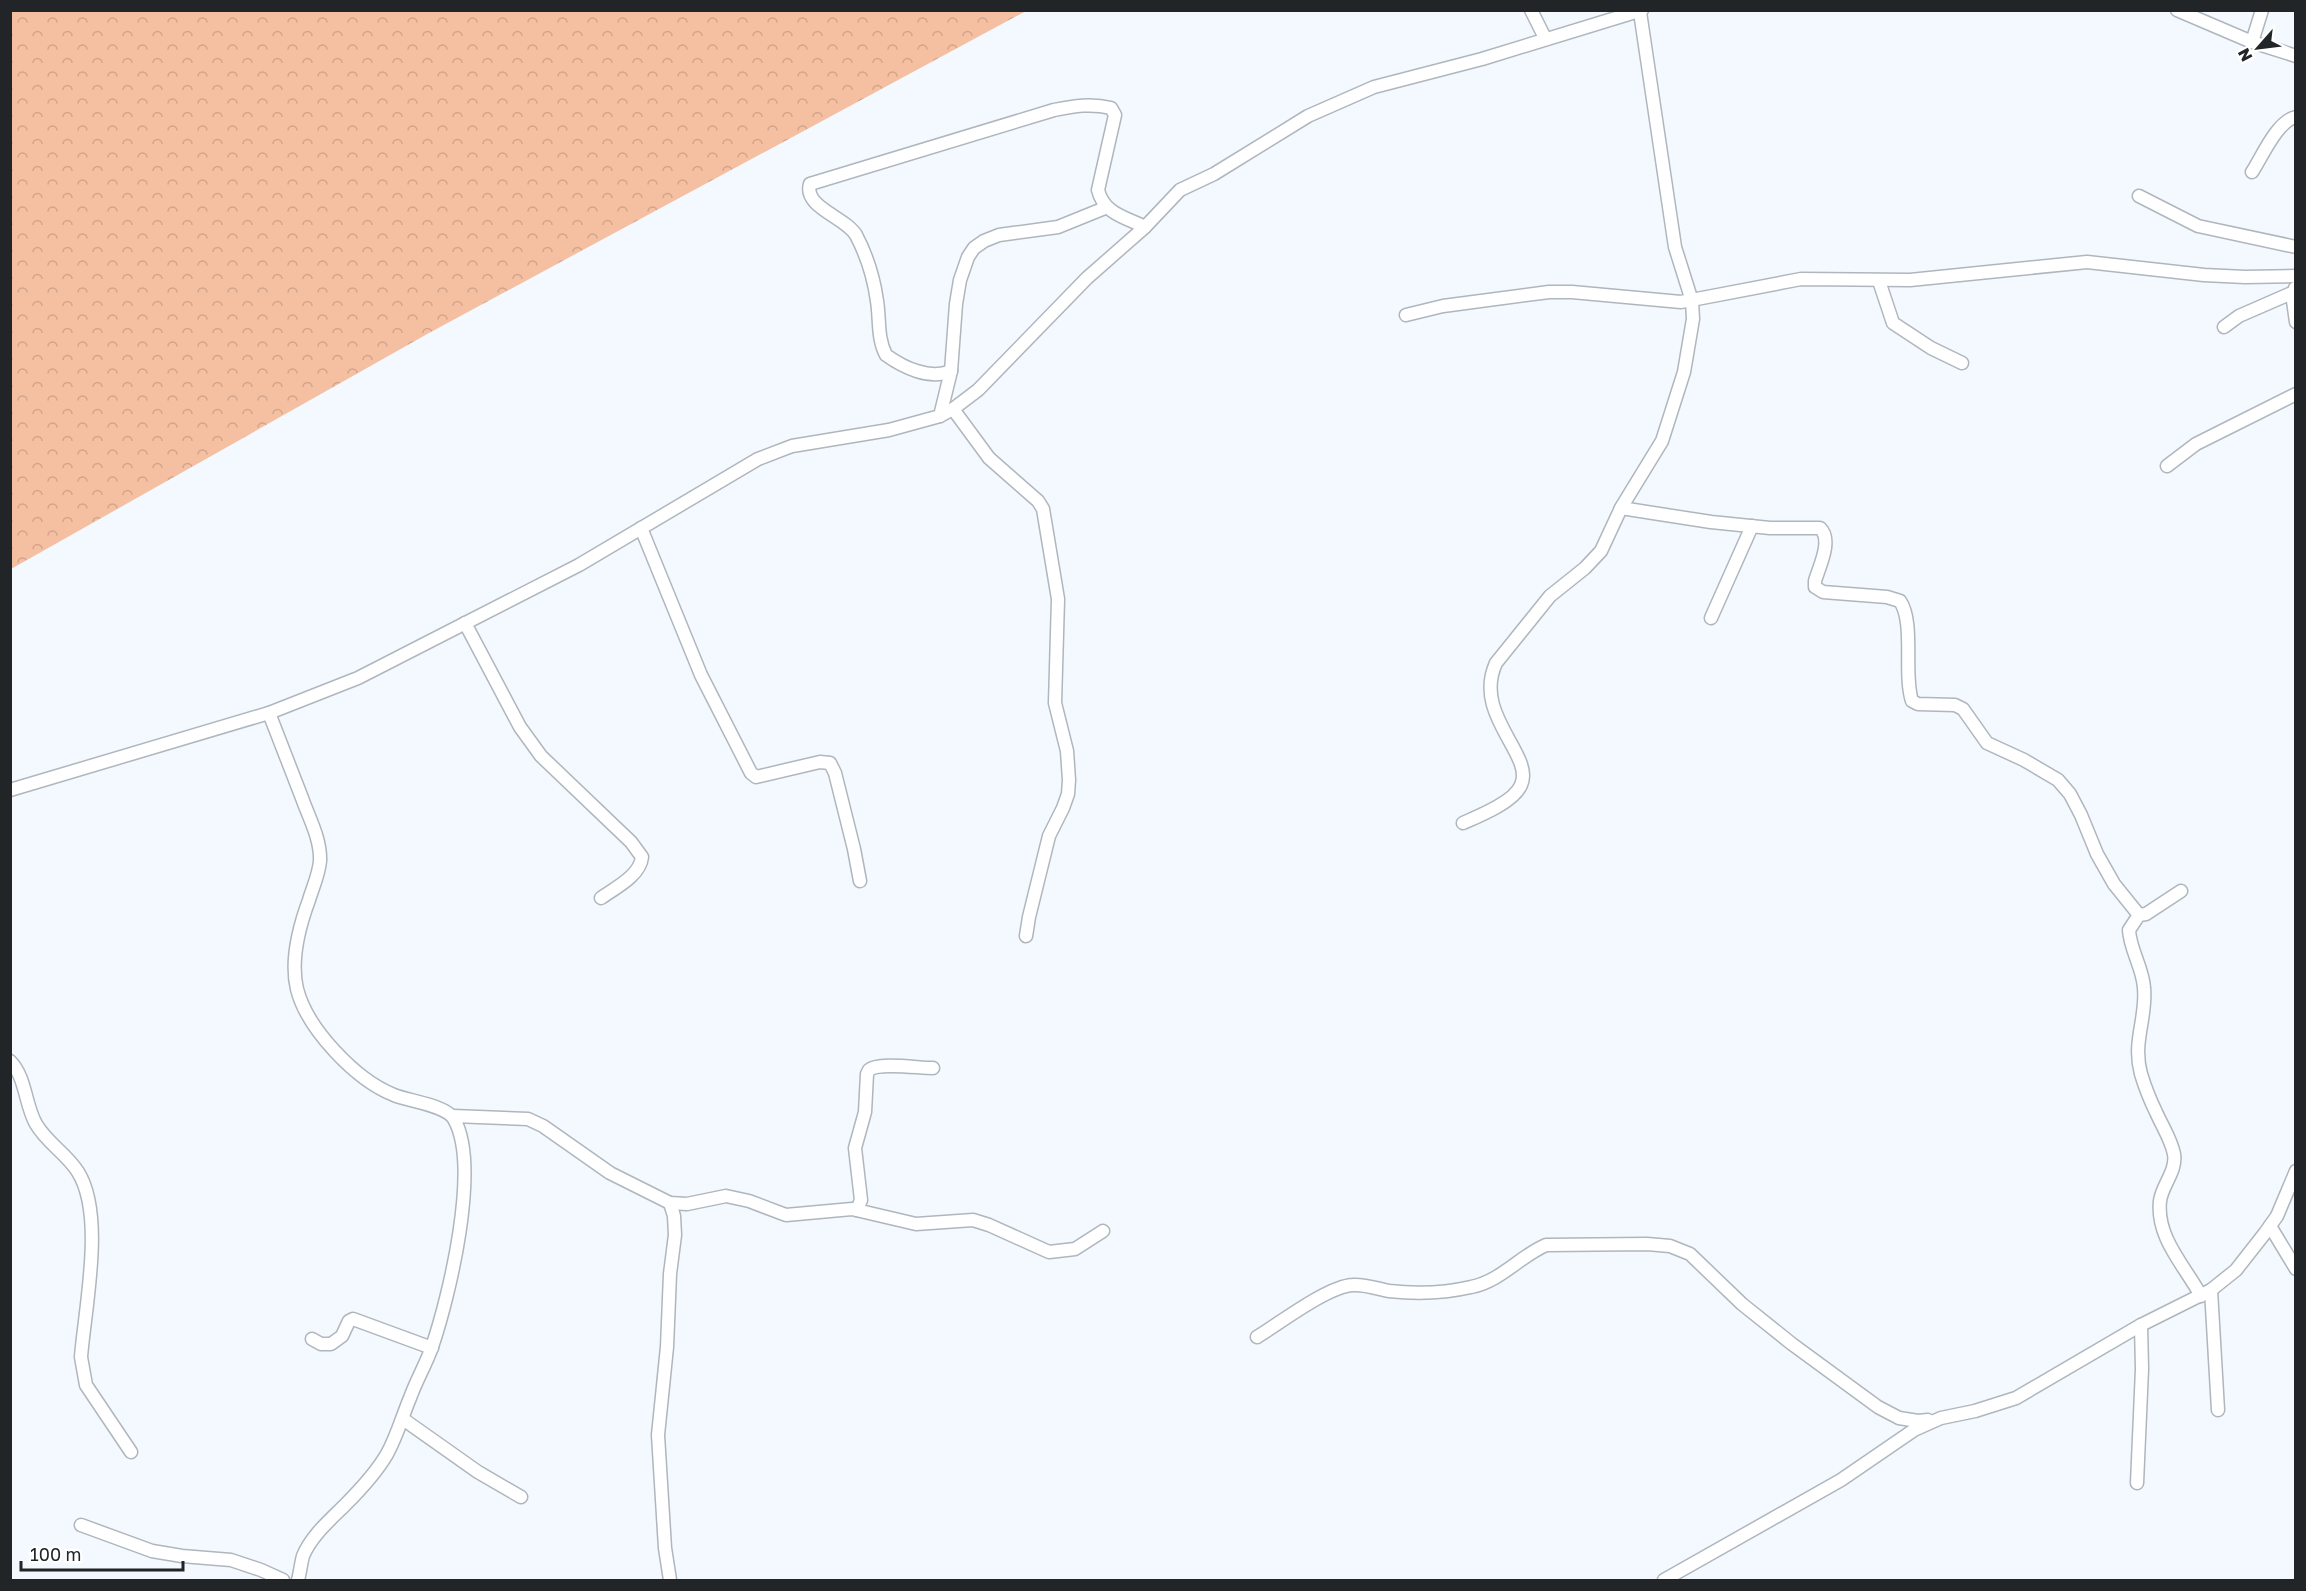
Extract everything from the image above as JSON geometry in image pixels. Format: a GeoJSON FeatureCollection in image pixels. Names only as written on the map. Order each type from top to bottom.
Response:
{"type":"FeatureCollection","features":[{"type":"Feature","properties":{"kind":"street"},"geometry":{"type":"LineString","coordinates":[[1531,10],[1545,38]]}},
{"type":"Feature","properties":{"kind":"street"},"geometry":{"type":"LineString","coordinates":[[2177,10],[2252,42],[2295,56]]}},
{"type":"Feature","properties":{"kind":"street"},"geometry":{"type":"LineString","coordinates":[[2252,42],[2262,10]]}},
{"type":"Feature","properties":{"kind":"street"},"geometry":{"type":"LineString","coordinates":[[10,790],[269,713],[358,678],[525,594],[758,459],[792,446],[889,430],[940,416],[978,390],[1087,278],[1145,227],[1180,190],[1214,174],[1308,116],[1374,87],[1641,11],[1675,247],[1692,301],[1693,319],[1689,348],[1672,414],[1662,441],[1621,508],[1597,556],[1550,596],[1496,663],[1490,676],[1489,690],[1496,715],[1518,756],[1522,773],[1521,786],[1506,801],[1463,823]]}},
{"type":"Feature","properties":{"kind":"street"},"geometry":{"type":"LineString","coordinates":[[951,371],[935,375],[923,373],[886,355],[880,339],[877,300],[861,246],[855,233],[846,223],[817,205],[809,193],[810,183],[1054,110],[1081,105],[1099,105],[1111,108],[1115,115],[1098,190],[1101,202],[1106,207],[1145,227]]}},
{"type":"Feature","properties":{"kind":"street"},"geometry":{"type":"LineString","coordinates":[[2252,172],[2275,135],[2288,119],[2295,117]]}},
{"type":"Feature","properties":{"kind":"street"},"geometry":{"type":"LineString","coordinates":[[2139,196],[2198,226],[2295,247]]}},
{"type":"Feature","properties":{"kind":"street"},"geometry":{"type":"LineString","coordinates":[[940,416],[951,371],[960,280],[974,248],[999,235],[1058,227],[1106,207]]}},
{"type":"Feature","properties":{"kind":"street"},"geometry":{"type":"LineString","coordinates":[[1406,315],[1443,306],[1549,292],[1572,292],[1667,302],[1692,301],[1765,284],[1801,279],[1879,281],[1988,273],[2087,262],[2204,275],[2295,276]]}},
{"type":"Feature","properties":{"kind":"street"},"geometry":{"type":"LineString","coordinates":[[1879,281],[1893,323],[1931,348],[1962,363]]}},
{"type":"Feature","properties":{"kind":"street"},"geometry":{"type":"LineString","coordinates":[[2295,289],[2293,301],[2295,322]]}},
{"type":"Feature","properties":{"kind":"street"},"geometry":{"type":"LineString","coordinates":[[2224,327],[2238,316],[2295,289]]}},
{"type":"Feature","properties":{"kind":"street"},"geometry":{"type":"LineString","coordinates":[[2167,466],[2196,444],[2295,394]]}},
{"type":"Feature","properties":{"kind":"street"},"geometry":{"type":"LineString","coordinates":[[953,409],[989,458],[1038,501],[1043,509],[1056,578],[1058,599],[1055,703],[1067,751],[1068,794],[1049,836],[1026,936]]}},
{"type":"Feature","properties":{"kind":"street"},"geometry":{"type":"LineString","coordinates":[[1621,508],[1711,522],[1820,528],[1824,532],[1825,544],[1815,587],[1823,592],[1887,597],[1900,601],[1904,607],[1912,701],[1918,704],[1955,705],[1963,709],[1988,743],[2058,780],[2070,794],[2081,814],[2097,854],[2114,884],[2139,915]]}},
{"type":"Feature","properties":{"kind":"street"},"geometry":{"type":"LineString","coordinates":[[1711,618],[1752,526]]}},
{"type":"Feature","properties":{"kind":"street"},"geometry":{"type":"LineString","coordinates":[[641,528],[701,675],[751,773],[756,777],[820,762],[830,763],[835,773],[860,881]]}},
{"type":"Feature","properties":{"kind":"street"},"geometry":{"type":"LineString","coordinates":[[465,623],[520,728],[541,756],[631,842],[642,857],[642,864],[635,872],[600,898]]}},
{"type":"Feature","properties":{"kind":"street"},"geometry":{"type":"LineString","coordinates":[[269,713],[316,835],[320,856],[319,870],[302,921],[296,949],[297,988],[305,1010],[324,1040],[372,1083],[393,1095],[445,1111],[453,1116],[528,1119],[543,1126],[610,1173],[670,1203],[687,1204],[726,1196],[749,1201],[786,1215],[827,1210],[857,1210],[916,1224],[974,1220],[1049,1252],[1075,1249],[1103,1231]]}},
{"type":"Feature","properties":{"kind":"street"},"geometry":{"type":"LineString","coordinates":[[2181,891],[2146,914],[2139,915],[2129,930],[2145,990],[2137,1052],[2149,1098],[2169,1138],[2174,1154],[2174,1163],[2164,1187],[2160,1208],[2168,1243],[2206,1293],[2218,1410]]}},
{"type":"Feature","properties":{"kind":"street"},"geometry":{"type":"LineString","coordinates":[[10,1061],[20,1076],[26,1102],[34,1122],[44,1136],[70,1160],[86,1187],[91,1207],[92,1235],[81,1357],[83,1374],[90,1393],[131,1452]]}},
{"type":"Feature","properties":{"kind":"street"},"geometry":{"type":"LineString","coordinates":[[857,1210],[861,1200],[855,1148],[865,1112],[868,1070],[879,1065],[933,1068]]}},
{"type":"Feature","properties":{"kind":"street"},"geometry":{"type":"LineString","coordinates":[[298,1581],[303,1556],[312,1541],[374,1473],[393,1442],[432,1348],[453,1269],[462,1211],[463,1157],[461,1140],[453,1116]]}},
{"type":"Feature","properties":{"kind":"street"},"geometry":{"type":"LineString","coordinates":[[1257,1337],[1333,1290],[1353,1285],[1410,1293],[1457,1290],[1487,1282],[1513,1268],[1535,1250],[1546,1245],[1647,1244],[1670,1246],[1690,1254],[1716,1276],[1742,1304],[1791,1344],[1878,1407],[1899,1418],[1918,1421],[1941,1418],[1975,1412],[2016,1398],[2141,1325],[2206,1293],[2236,1270],[2270,1226],[2277,1216],[2295,1171]]}},
{"type":"Feature","properties":{"kind":"street"},"geometry":{"type":"LineString","coordinates":[[670,1203],[674,1216],[675,1235],[658,1435],[665,1548],[670,1581]]}},
{"type":"Feature","properties":{"kind":"street"},"geometry":{"type":"LineString","coordinates":[[2270,1226],[2295,1269]]}},
{"type":"Feature","properties":{"kind":"street"},"geometry":{"type":"LineString","coordinates":[[312,1339],[321,1344],[331,1344],[342,1336],[349,1321],[354,1320],[432,1348]]}},
{"type":"Feature","properties":{"kind":"street"},"geometry":{"type":"LineString","coordinates":[[2137,1483],[2142,1369],[2141,1325]]}},
{"type":"Feature","properties":{"kind":"street"},"geometry":{"type":"LineString","coordinates":[[1664,1581],[1841,1480],[1914,1430],[1941,1418]]}},
{"type":"Feature","properties":{"kind":"street"},"geometry":{"type":"LineString","coordinates":[[403,1419],[478,1472],[521,1497]]}},
{"type":"Feature","properties":{"kind":"street"},"geometry":{"type":"LineString","coordinates":[[81,1525],[152,1551],[231,1560],[261,1570],[283,1581]]}},
{"type":"Feature","properties":{"kind":"green space"},"geometry":{"type":"Polygon","coordinates":[[[11,10],[1026,11],[429,333],[11,569],[11,10]]]}}]}
